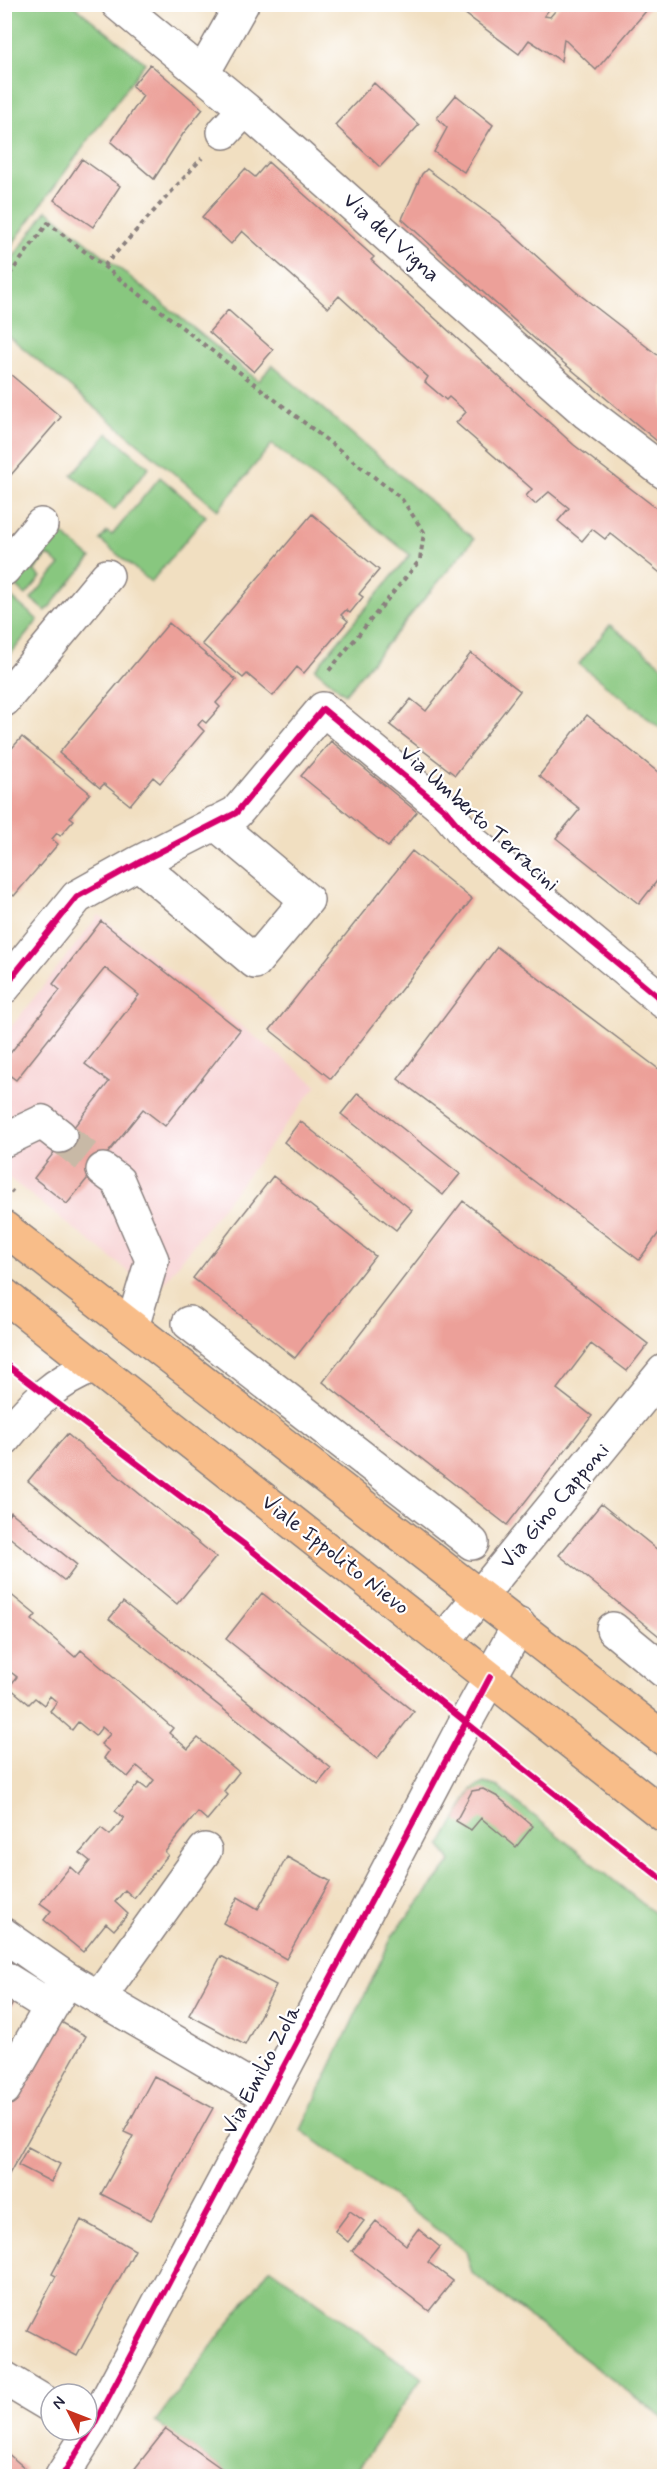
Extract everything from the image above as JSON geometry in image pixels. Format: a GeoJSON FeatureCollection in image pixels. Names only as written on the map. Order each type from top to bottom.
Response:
{"type":"FeatureCollection","features":[{"type":"Feature","properties":{"kind":"main road"},"geometry":{"type":"LineString","coordinates":[[4,1228],[481,1595],[664,1740]]}},
{"type":"Feature","properties":{"kind":"main road","name":"Viale Ippolito Nievo"},"geometry":{"type":"LineString","coordinates":[[4,1295],[664,1815]]}},
{"type":"Feature","properties":{"kind":"street","name":"Via del Vigna"},"geometry":{"type":"LineString","coordinates":[[118,4],[203,73],[235,121],[587,412],[664,472]]}},
{"type":"Feature","properties":{"kind":"street"},"geometry":{"type":"LineString","coordinates":[[203,73],[242,4]]}},
{"type":"Feature","properties":{"kind":"street"},"geometry":{"type":"LineString","coordinates":[[4,569],[41,525]]}},
{"type":"Feature","properties":{"kind":"street"},"geometry":{"type":"LineString","coordinates":[[4,700],[107,576]]}},
{"type":"Feature","properties":{"kind":"street","name":"Via Umberto Terracini"},"geometry":{"type":"LineString","coordinates":[[8,977],[76,897],[138,862],[236,813],[323,709],[445,810],[472,842],[664,1002]]}},
{"type":"Feature","properties":{"kind":"street"},"geometry":{"type":"LineString","coordinates":[[138,862],[255,962],[307,900],[215,823]]}},
{"type":"Feature","properties":{"kind":"street"},"geometry":{"type":"LineString","coordinates":[[4,1140],[42,1122],[60,1136]]}},
{"type":"Feature","properties":{"kind":"street"},"geometry":{"type":"LineString","coordinates":[[103,1170],[118,1181],[152,1260],[132,1327]]}},
{"type":"Feature","properties":{"kind":"street"},"geometry":{"type":"LineString","coordinates":[[189,1323],[472,1543]]}},
{"type":"Feature","properties":{"kind":"street"},"geometry":{"type":"LineString","coordinates":[[4,1438],[45,1394],[72,1375],[95,1366]]}},
{"type":"Feature","properties":{"kind":"street","name":"Via Gino Capponi"},"geometry":{"type":"LineString","coordinates":[[444,1640],[664,1371]]}},
{"type":"Feature","properties":{"kind":"street","name":"Via Emilio Zola"},"geometry":{"type":"LineString","coordinates":[[99,2410],[269,2097],[519,1625]]}},
{"type":"Feature","properties":{"kind":"street"},"geometry":{"type":"LineString","coordinates":[[613,1629],[664,1671]]}},
{"type":"Feature","properties":{"kind":"street"},"geometry":{"type":"LineString","coordinates":[[99,1998],[205,1850]]}},
{"type":"Feature","properties":{"kind":"street"},"geometry":{"type":"LineString","coordinates":[[4,1935],[67,1979],[269,2097]]}},
{"type":"Feature","properties":{"kind":"street"},"geometry":{"type":"LineString","coordinates":[[4,1978],[51,2007]]}},
{"type":"Feature","properties":{"kind":"street"},"geometry":{"type":"LineString","coordinates":[[4,2089],[67,1979]]}},
{"type":"Feature","properties":{"kind":"street"},"geometry":{"type":"LineString","coordinates":[[4,2378],[39,2399]]}},
{"type":"Feature","properties":{"kind":"street","name":"Via Emilio Zola"},"geometry":{"type":"LineString","coordinates":[[62,2476],[81,2442]]}},
{"type":"Feature","properties":{"kind":"path"},"geometry":{"type":"LineString","coordinates":[[104,266],[235,121]]}},
{"type":"Feature","properties":{"kind":"path"},"geometry":{"type":"LineString","coordinates":[[4,282],[48,223],[401,498],[424,531],[420,560],[324,677]]}},
{"type":"Feature","properties":{"kind":"shaded area"},"geometry":{"type":"Polygon","coordinates":[[[99,915],[317,1085],[156,1293],[5,1175],[4,1036],[99,915]]]}},
{"type":"Feature","properties":{"kind":"green space"},"geometry":{"type":"Polygon","coordinates":[[[5,4],[73,5],[145,63],[5,254],[5,4]]]}},
{"type":"Feature","properties":{"kind":"green space"},"geometry":{"type":"Polygon","coordinates":[[[47,210],[259,381],[272,365],[474,539],[345,694],[315,669],[410,555],[272,444],[218,510],[5,333],[5,269],[47,210]]]}},
{"type":"Feature","properties":{"kind":"green space"},"geometry":{"type":"Polygon","coordinates":[[[108,433],[149,467],[114,510],[72,475],[108,433]]]}},
{"type":"Feature","properties":{"kind":"green space"},"geometry":{"type":"Polygon","coordinates":[[[160,477],[206,516],[151,582],[100,540],[107,532],[112,535],[160,477]]]}},
{"type":"Feature","properties":{"kind":"green space"},"geometry":{"type":"Polygon","coordinates":[[[54,527],[91,558],[46,611],[31,599],[60,565],[48,555],[34,571],[41,577],[26,595],[9,580],[54,527]]]}},
{"type":"Feature","properties":{"kind":"green space"},"geometry":{"type":"Polygon","coordinates":[[[5,592],[38,620],[5,661],[5,592]]]}},
{"type":"Feature","properties":{"kind":"green space"},"geometry":{"type":"Polygon","coordinates":[[[610,625],[664,667],[664,731],[579,664],[610,625]]]}},
{"type":"Feature","properties":{"kind":"green space"},"geometry":{"type":"Polygon","coordinates":[[[485,1783],[498,1787],[664,1921],[664,2419],[472,2273],[466,2251],[301,2130],[393,1935],[451,1862],[441,1846],[472,1789],[485,1783]]]}},
{"type":"Feature","properties":{"kind":"green space"},"geometry":{"type":"Polygon","coordinates":[[[270,2268],[422,2378],[353,2476],[232,2476],[155,2422],[270,2268]]]}},
{"type":"Feature","properties":{"kind":"building"},"geometry":{"type":"Polygon","coordinates":[[[452,4],[553,4],[544,16],[550,17],[561,4],[652,4],[596,70],[564,39],[561,61],[529,40],[519,54],[452,4]]]}},
{"type":"Feature","properties":{"kind":"building"},"geometry":{"type":"Polygon","coordinates":[[[150,64],[203,109],[183,134],[154,179],[111,142],[143,96],[132,86],[150,64]]]}},
{"type":"Feature","properties":{"kind":"building"},"geometry":{"type":"Polygon","coordinates":[[[374,83],[419,125],[380,167],[335,125],[374,83]]]}},
{"type":"Feature","properties":{"kind":"building"},"geometry":{"type":"Polygon","coordinates":[[[456,95],[493,125],[464,172],[434,152],[447,128],[437,118],[456,95]]]}},
{"type":"Feature","properties":{"kind":"building"},"geometry":{"type":"Polygon","coordinates":[[[82,159],[120,186],[93,227],[54,200],[82,159]]]}},
{"type":"Feature","properties":{"kind":"building"},"geometry":{"type":"Polygon","coordinates":[[[268,162],[374,257],[371,260],[574,445],[664,514],[664,576],[610,533],[605,539],[592,529],[582,541],[558,521],[569,508],[549,492],[535,504],[526,496],[532,489],[456,423],[466,412],[449,397],[446,400],[425,382],[428,377],[339,296],[328,308],[242,231],[231,244],[202,217],[245,169],[255,177],[268,162]]]}},
{"type":"Feature","properties":{"kind":"building"},"geometry":{"type":"Polygon","coordinates":[[[427,169],[498,221],[575,291],[664,360],[664,447],[535,339],[402,219],[422,174],[427,169]]]}},
{"type":"Feature","properties":{"kind":"building"},"geometry":{"type":"Polygon","coordinates":[[[228,310],[273,350],[254,372],[209,332],[228,310]]]}},
{"type":"Feature","properties":{"kind":"building"},"geometry":{"type":"Polygon","coordinates":[[[4,369],[61,417],[4,483],[4,369]]]}},
{"type":"Feature","properties":{"kind":"building"},"geometry":{"type":"Polygon","coordinates":[[[312,514],[379,570],[359,594],[363,597],[350,613],[346,610],[341,615],[348,621],[304,673],[297,667],[273,696],[247,674],[243,678],[202,644],[312,514]]]}},
{"type":"Feature","properties":{"kind":"building"},"geometry":{"type":"Polygon","coordinates":[[[169,623],[236,680],[216,703],[220,707],[206,723],[202,720],[198,725],[204,731],[160,783],[153,777],[130,805],[104,784],[100,788],[59,753],[169,623]]]}},
{"type":"Feature","properties":{"kind":"building"},"geometry":{"type":"Polygon","coordinates":[[[471,653],[520,691],[455,775],[390,725],[411,699],[426,711],[471,653]]]}},
{"type":"Feature","properties":{"kind":"building"},"geometry":{"type":"Polygon","coordinates":[[[587,715],[664,777],[664,872],[639,904],[556,838],[580,809],[539,776],[587,715]]]}},
{"type":"Feature","properties":{"kind":"building"},"geometry":{"type":"Polygon","coordinates":[[[22,737],[90,793],[70,817],[74,820],[60,836],[57,833],[52,839],[58,844],[14,896],[7,890],[4,893],[4,757],[22,737]]]}},
{"type":"Feature","properties":{"kind":"building"},"geometry":{"type":"Polygon","coordinates":[[[331,741],[417,812],[388,847],[301,776],[331,741]]]}},
{"type":"Feature","properties":{"kind":"building"},"geometry":{"type":"Polygon","coordinates":[[[412,851],[472,899],[331,1079],[270,1030],[412,851]]]}},
{"type":"Feature","properties":{"kind":"building"},"geometry":{"type":"Polygon","coordinates":[[[101,921],[240,1030],[165,1126],[143,1109],[67,1204],[34,1178],[109,1082],[85,1064],[139,995],[105,968],[16,1080],[4,1071],[4,1061],[60,990],[53,984],[101,921]]]}},
{"type":"Feature","properties":{"kind":"building"},"geometry":{"type":"Polygon","coordinates":[[[497,947],[664,1073],[664,1226],[639,1260],[398,1079],[497,947]]]}},
{"type":"Feature","properties":{"kind":"building"},"geometry":{"type":"Polygon","coordinates":[[[358,1093],[460,1174],[443,1195],[341,1114],[358,1093]]]}},
{"type":"Feature","properties":{"kind":"building"},"geometry":{"type":"Polygon","coordinates":[[[300,1121],[412,1210],[396,1230],[284,1142],[300,1121]]]}},
{"type":"Feature","properties":{"kind":"building"},"geometry":{"type":"Polygon","coordinates":[[[273,1176],[375,1256],[295,1358],[193,1278],[273,1176]]]}},
{"type":"Feature","properties":{"kind":"building"},"geometry":{"type":"Polygon","coordinates":[[[463,1201],[648,1344],[627,1371],[591,1344],[557,1389],[592,1416],[507,1525],[323,1382],[463,1201]]]}},
{"type":"Feature","properties":{"kind":"building"},"geometry":{"type":"Polygon","coordinates":[[[67,1434],[216,1557],[177,1604],[28,1481],[67,1434]]]}},
{"type":"Feature","properties":{"kind":"building"},"geometry":{"type":"Polygon","coordinates":[[[601,1504],[664,1555],[664,1640],[559,1555],[601,1504]]]}},
{"type":"Feature","properties":{"kind":"building"},"geometry":{"type":"Polygon","coordinates":[[[11,1512],[77,1565],[65,1581],[4,1533],[4,1521],[11,1512]]]}},
{"type":"Feature","properties":{"kind":"building"},"geometry":{"type":"Polygon","coordinates":[[[4,1589],[36,1615],[32,1620],[75,1657],[81,1650],[173,1728],[169,1733],[188,1749],[198,1738],[239,1772],[224,1791],[228,1795],[207,1820],[198,1812],[165,1852],[168,1855],[134,1898],[125,1890],[115,1902],[128,1914],[114,1930],[106,1923],[83,1952],[44,1920],[51,1911],[40,1903],[70,1867],[79,1875],[90,1861],[80,1853],[101,1828],[110,1835],[124,1818],[115,1811],[139,1783],[147,1789],[154,1780],[137,1766],[128,1777],[104,1758],[109,1751],[101,1744],[110,1734],[102,1727],[95,1736],[78,1722],[72,1730],[50,1711],[57,1702],[50,1696],[44,1705],[35,1698],[29,1704],[9,1687],[17,1677],[4,1667],[4,1589]]]}},
{"type":"Feature","properties":{"kind":"building"},"geometry":{"type":"Polygon","coordinates":[[[262,1593],[414,1712],[377,1759],[226,1639],[262,1593]]]}},
{"type":"Feature","properties":{"kind":"building"},"geometry":{"type":"Polygon","coordinates":[[[123,1602],[331,1768],[318,1784],[109,1619],[123,1602]]]}},
{"type":"Feature","properties":{"kind":"building"},"geometry":{"type":"Polygon","coordinates":[[[483,1789],[498,1797],[533,1826],[516,1847],[481,1818],[471,1830],[456,1821],[472,1791],[483,1789]]]}},
{"type":"Feature","properties":{"kind":"building"},"geometry":{"type":"Polygon","coordinates":[[[287,1857],[330,1881],[286,1959],[223,1923],[238,1897],[258,1909],[287,1857]]]}},
{"type":"Feature","properties":{"kind":"building"},"geometry":{"type":"Polygon","coordinates":[[[221,1956],[276,1985],[245,2045],[189,2015],[221,1956]]]}},
{"type":"Feature","properties":{"kind":"building"},"geometry":{"type":"Polygon","coordinates":[[[4,1994],[15,2000],[4,2018],[4,1994]]]}},
{"type":"Feature","properties":{"kind":"building"},"geometry":{"type":"Polygon","coordinates":[[[54,2018],[86,2036],[4,2183],[4,2109],[54,2018]]]}},
{"type":"Feature","properties":{"kind":"building"},"geometry":{"type":"Polygon","coordinates":[[[154,2076],[213,2108],[151,2220],[101,2194],[133,2136],[124,2132],[154,2076]]]}},
{"type":"Feature","properties":{"kind":"building"},"geometry":{"type":"Polygon","coordinates":[[[28,2147],[60,2164],[51,2182],[18,2165],[28,2147]]]}},
{"type":"Feature","properties":{"kind":"building"},"geometry":{"type":"Polygon","coordinates":[[[350,2211],[364,2221],[348,2242],[335,2231],[350,2211]]]}},
{"type":"Feature","properties":{"kind":"building"},"geometry":{"type":"Polygon","coordinates":[[[81,2220],[135,2250],[77,2356],[27,2330],[56,2276],[52,2274],[81,2220]]]}},
{"type":"Feature","properties":{"kind":"building"},"geometry":{"type":"Polygon","coordinates":[[[376,2221],[406,2245],[418,2229],[440,2247],[428,2262],[453,2281],[429,2311],[352,2251],[376,2221]]]}},
{"type":"Feature","properties":{"kind":"building"},"geometry":{"type":"Polygon","coordinates":[[[166,2429],[232,2476],[129,2476],[166,2429]]]}},
{"type":"Feature","properties":{"kind":"building"},"geometry":{"type":"Polygon","coordinates":[[[6,2452],[26,2469],[20,2476],[4,2476],[6,2452]]]}},
{"type":"Feature","properties":{"kind":"tunnel"},"geometry":{"type":"LineString","coordinates":[[60,1136],[103,1170]]}},
{"type":"Feature","properties":{"kind":"cycle path"},"geometry":{"type":"LineString","coordinates":[[4,987],[77,897],[236,813],[323,709],[445,810],[472,842],[664,1002]]}},
{"type":"Feature","properties":{"kind":"cycle path"},"geometry":{"type":"LineString","coordinates":[[4,1363],[245,1545],[664,1881]]}},
{"type":"Feature","properties":{"kind":"cycle path"},"geometry":{"type":"LineString","coordinates":[[62,2476],[91,2430],[490,1677]]}}]}
